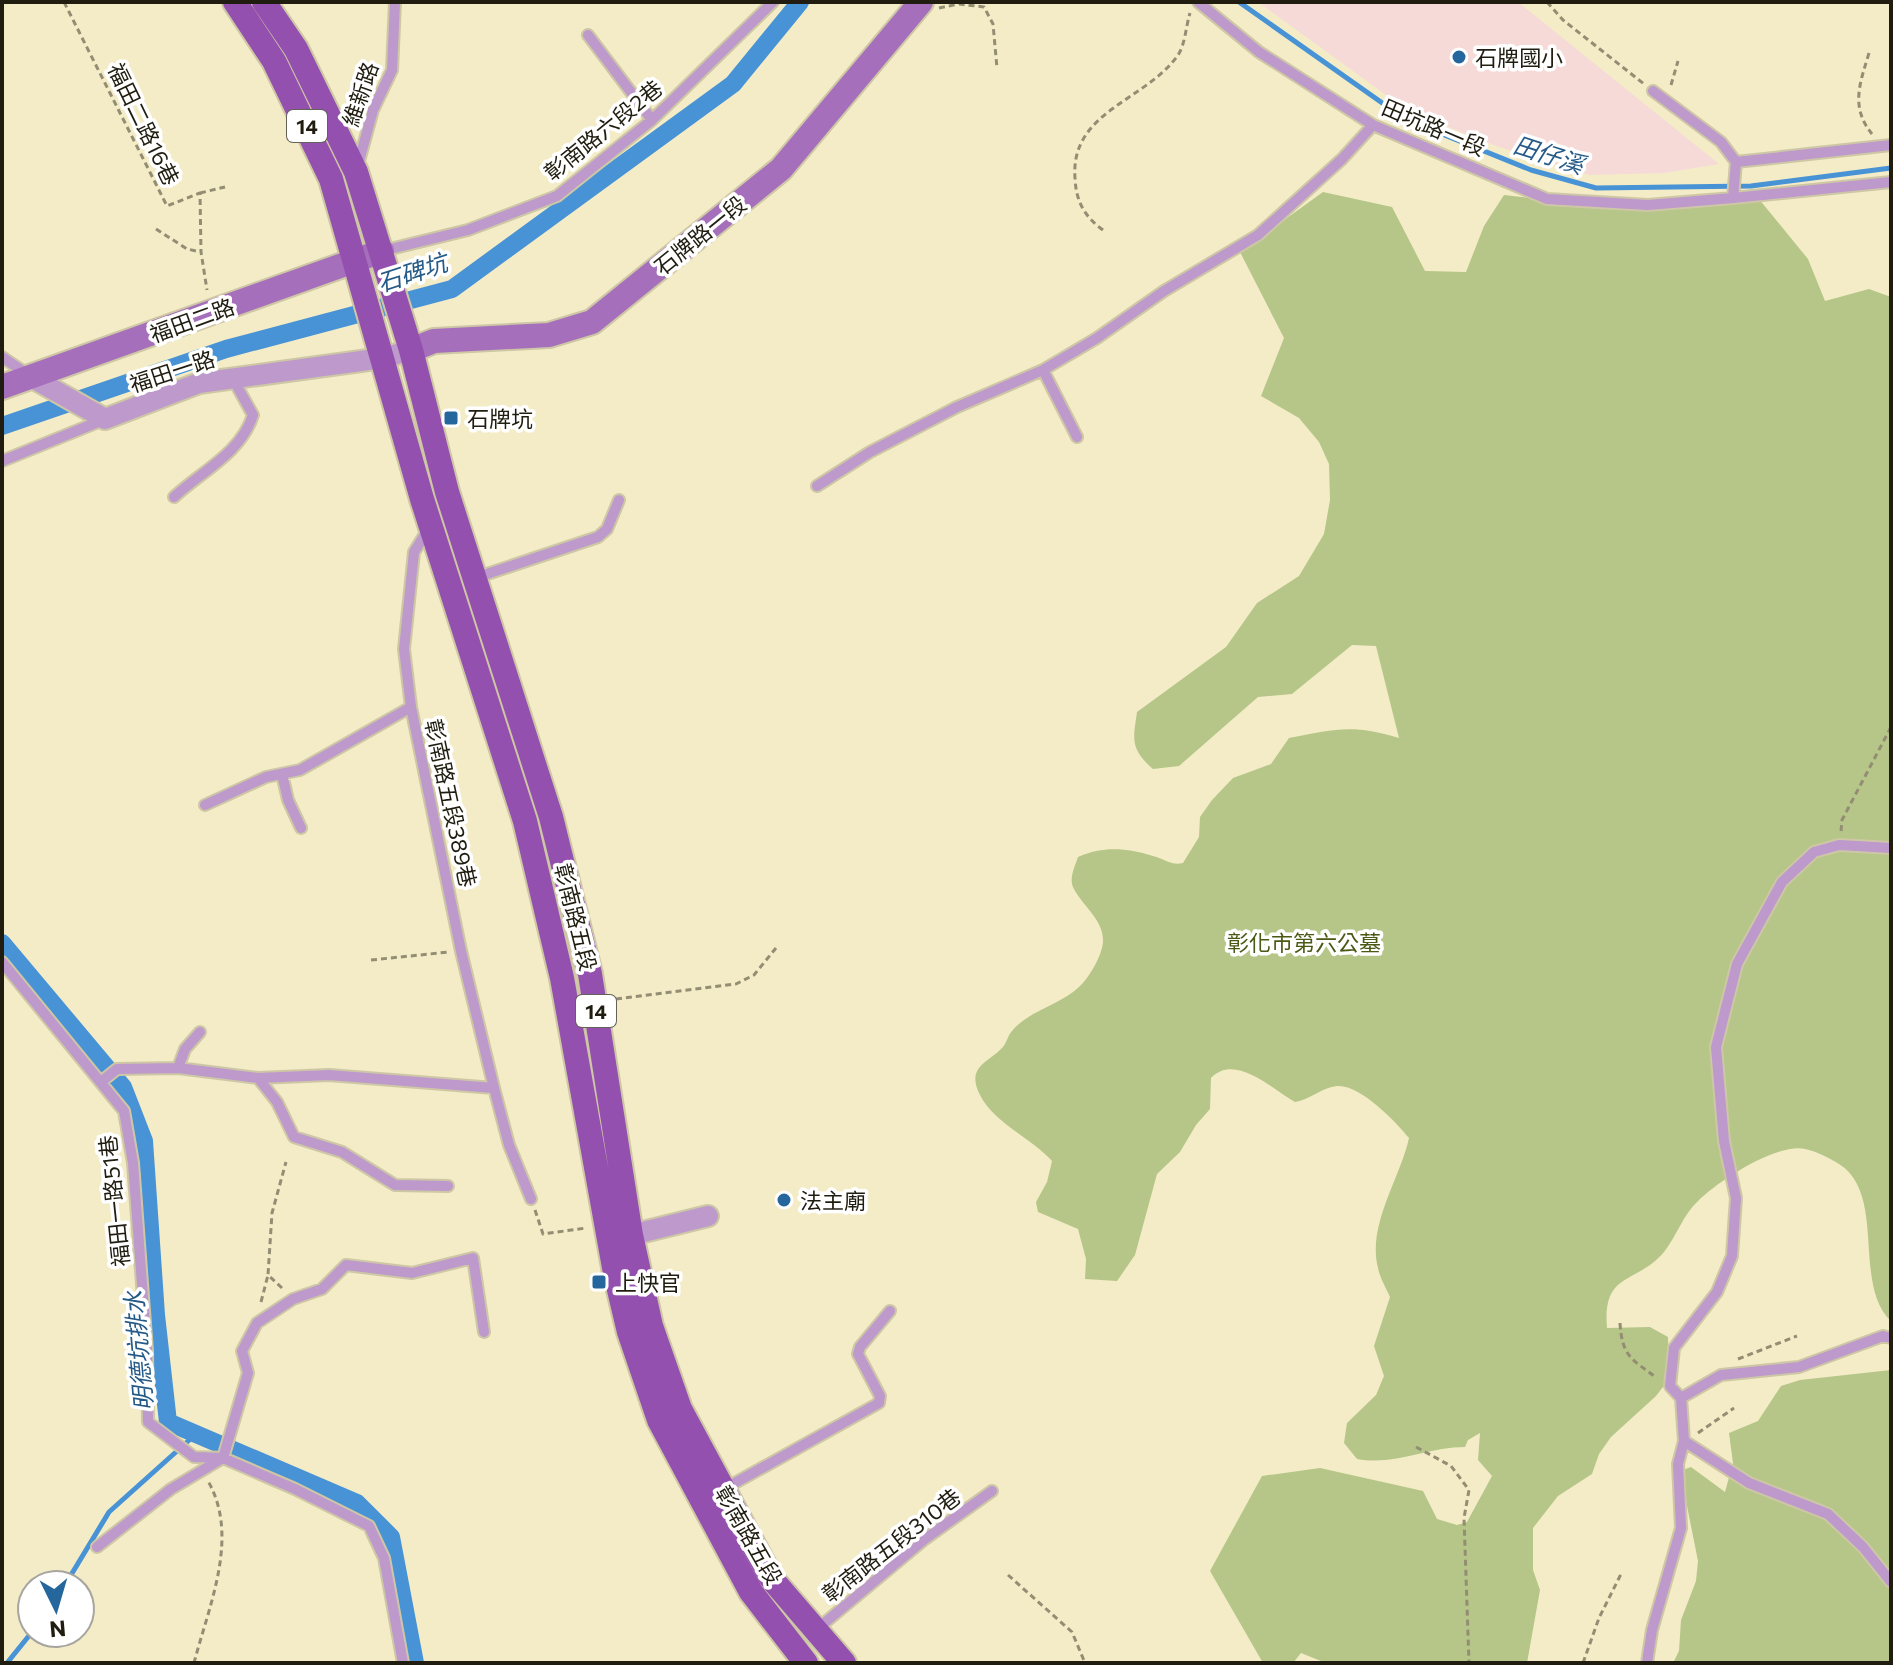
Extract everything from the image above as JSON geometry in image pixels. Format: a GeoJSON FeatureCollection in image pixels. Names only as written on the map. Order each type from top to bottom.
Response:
{"type":"FeatureCollection","features":[{"type":"Feature","properties":{"kind":"main road","name":"14"},"geometry":{"type":"LineString","coordinates":[[235,2],[274,61],[331,179],[380,346]]}},
{"type":"Feature","properties":{"kind":"main road","name":"14"},"geometry":{"type":"LineString","coordinates":[[264,2],[296,49],[356,172],[407,338]]}},
{"type":"Feature","properties":{"kind":"main road","name":"彰南路五段"},"geometry":{"type":"LineString","coordinates":[[407,338],[447,492],[551,817],[594,1001],[631,1235],[651,1326],[675,1396],[771,1578],[844,1663]]}},
{"type":"Feature","properties":{"kind":"main road","name":"彰南路五段"},"geometry":{"type":"LineString","coordinates":[[380,346],[430,526],[536,865],[562,978],[605,1225],[629,1332],[659,1420],[751,1592],[806,1663]]}},
{"type":"Feature","properties":{"kind":"street","name":"石牌路一段"},"geometry":{"type":"LineString","coordinates":[[407,338],[434,341],[549,335],[592,322],[781,169],[917,7]]}},
{"type":"Feature","properties":{"kind":"street","name":"福田二路"},"geometry":{"type":"LineString","coordinates":[[2,387],[382,251]]}},
{"type":"Feature","properties":{"kind":"street","name":"福田一路"},"geometry":{"type":"LineString","coordinates":[[105,419],[199,383],[407,338]]}},
{"type":"Feature","properties":{"kind":"street"},"geometry":{"type":"LineString","coordinates":[[31,377],[105,419]]}},
{"type":"Feature","properties":{"kind":"street"},"geometry":{"type":"LineString","coordinates":[[605,1225],[631,1235],[708,1216]]}},
{"type":"Feature","properties":{"kind":"lane","name":"維新路"},"geometry":{"type":"LineString","coordinates":[[356,172],[373,110],[392,70],[395,2]]}},
{"type":"Feature","properties":{"kind":"lane","name":"彰南路六段2巷"},"geometry":{"type":"LineString","coordinates":[[382,251],[468,230],[557,196],[652,120],[773,2]]}},
{"type":"Feature","properties":{"kind":"lane","name":"田坑路一段"},"geometry":{"type":"LineString","coordinates":[[1195,2],[1259,52],[1373,125],[1547,199],[1590,204],[1648,205],[1891,182]]}},
{"type":"Feature","properties":{"kind":"lane"},"geometry":{"type":"LineString","coordinates":[[588,35],[652,120]]}},
{"type":"Feature","properties":{"kind":"lane"},"geometry":{"type":"LineString","coordinates":[[1653,91],[1721,142],[1736,162],[1733,198]]}},
{"type":"Feature","properties":{"kind":"lane"},"geometry":{"type":"LineString","coordinates":[[817,486],[870,452],[1043,370],[1258,235],[1342,159],[1373,125]]}},
{"type":"Feature","properties":{"kind":"lane"},"geometry":{"type":"LineString","coordinates":[[1736,162],[1887,145]]}},
{"type":"Feature","properties":{"kind":"lane"},"geometry":{"type":"LineString","coordinates":[[331,179],[356,172]]}},
{"type":"Feature","properties":{"kind":"lane"},"geometry":{"type":"LineString","coordinates":[[2,357],[31,377]]}},
{"type":"Feature","properties":{"kind":"lane"},"geometry":{"type":"LineString","coordinates":[[1043,370],[1077,437]]}},
{"type":"Feature","properties":{"kind":"lane"},"geometry":{"type":"LineString","coordinates":[[174,497],[235,448],[248,433],[253,415],[232,378]]}},
{"type":"Feature","properties":{"kind":"lane","name":"福田一路"},"geometry":{"type":"LineString","coordinates":[[2,461],[105,419]]}},
{"type":"Feature","properties":{"kind":"lane"},"geometry":{"type":"LineString","coordinates":[[475,578],[598,537],[607,529],[619,500]]}},
{"type":"Feature","properties":{"kind":"lane","name":"彰南路五段389巷"},"geometry":{"type":"LineString","coordinates":[[430,526],[414,552],[404,649],[411,707],[461,951],[494,1088],[509,1145],[531,1199]]}},
{"type":"Feature","properties":{"kind":"lane"},"geometry":{"type":"LineString","coordinates":[[205,805],[282,774],[300,770],[411,707]]}},
{"type":"Feature","properties":{"kind":"lane"},"geometry":{"type":"LineString","coordinates":[[282,774],[301,828]]}},
{"type":"Feature","properties":{"kind":"lane"},"geometry":{"type":"LineString","coordinates":[[1647,1663],[1652,1630],[1681,1528],[1678,1464],[1684,1441],[1681,1398],[1670,1386],[1674,1348],[1717,1292],[1732,1256],[1736,1198],[1724,1141],[1716,1047],[1737,964],[1782,882],[1814,852],[1839,845],[1891,848]]}},
{"type":"Feature","properties":{"kind":"lane","name":"福田一路51巷"},"geometry":{"type":"LineString","coordinates":[[2,962],[104,1080],[124,1111],[133,1163],[147,1351],[148,1422],[194,1457],[223,1454],[369,1526],[384,1558],[403,1663]]}},
{"type":"Feature","properties":{"kind":"lane"},"geometry":{"type":"LineString","coordinates":[[178,1068],[185,1049],[200,1032]]}},
{"type":"Feature","properties":{"kind":"lane"},"geometry":{"type":"LineString","coordinates":[[104,1080],[117,1069],[178,1068],[258,1078],[329,1075],[494,1088]]}},
{"type":"Feature","properties":{"kind":"lane"},"geometry":{"type":"LineString","coordinates":[[258,1078],[277,1102],[294,1137],[342,1152],[395,1185],[405,1188],[448,1186]]}},
{"type":"Feature","properties":{"kind":"lane"},"geometry":{"type":"LineString","coordinates":[[97,1547],[171,1489],[223,1454],[248,1373],[242,1351],[257,1323],[293,1299],[322,1289],[346,1265],[412,1273],[473,1258],[484,1332]]}},
{"type":"Feature","properties":{"kind":"lane"},"geometry":{"type":"LineString","coordinates":[[723,1490],[879,1403],[880,1396],[858,1354],[890,1311]]}},
{"type":"Feature","properties":{"kind":"lane"},"geometry":{"type":"LineString","coordinates":[[1681,1398],[1721,1375],[1799,1367],[1883,1336],[1891,1338]]}},
{"type":"Feature","properties":{"kind":"lane"},"geometry":{"type":"LineString","coordinates":[[1684,1441],[1749,1483],[1828,1514],[1863,1547],[1891,1582]]}},
{"type":"Feature","properties":{"kind":"lane","name":"彰南路五段310巷"},"geometry":{"type":"LineString","coordinates":[[814,1631],[925,1539],[992,1491]]}},
{"type":"Feature","properties":{"kind":"path","name":"福田二路16巷"},"geometry":{"type":"LineString","coordinates":[[64,2],[167,206],[200,193],[201,252],[210,314]]}},
{"type":"Feature","properties":{"kind":"path"},"geometry":{"type":"LineString","coordinates":[[1103,230],[1086,218],[1075,191],[1073,159],[1097,119],[1148,84],[1179,54],[1195,2]]}},
{"type":"Feature","properties":{"kind":"path"},"geometry":{"type":"LineString","coordinates":[[1547,2],[1563,20],[1653,91]]}},
{"type":"Feature","properties":{"kind":"path"},"geometry":{"type":"LineString","coordinates":[[917,7],[959,4],[984,7],[993,24],[997,68]]}},
{"type":"Feature","properties":{"kind":"path"},"geometry":{"type":"LineString","coordinates":[[1869,53],[1857,91],[1858,106],[1864,124],[1887,145]]}},
{"type":"Feature","properties":{"kind":"path"},"geometry":{"type":"LineString","coordinates":[[200,193],[225,187]]}},
{"type":"Feature","properties":{"kind":"path"},"geometry":{"type":"LineString","coordinates":[[156,229],[187,249],[201,252]]}},
{"type":"Feature","properties":{"kind":"path"},"geometry":{"type":"LineString","coordinates":[[1839,845],[1842,820],[1891,727]]}},
{"type":"Feature","properties":{"kind":"path"},"geometry":{"type":"LineString","coordinates":[[594,1001],[736,984],[754,975],[776,948]]}},
{"type":"Feature","properties":{"kind":"path"},"geometry":{"type":"LineString","coordinates":[[371,960],[461,951]]}},
{"type":"Feature","properties":{"kind":"path"},"geometry":{"type":"LineString","coordinates":[[257,1323],[268,1275],[272,1213],[286,1162]]}},
{"type":"Feature","properties":{"kind":"path"},"geometry":{"type":"LineString","coordinates":[[531,1199],[543,1234],[605,1225]]}},
{"type":"Feature","properties":{"kind":"path"},"geometry":{"type":"LineString","coordinates":[[268,1275],[293,1299]]}},
{"type":"Feature","properties":{"kind":"path"},"geometry":{"type":"LineString","coordinates":[[1620,1323],[1621,1347],[1633,1361],[1670,1386]]}},
{"type":"Feature","properties":{"kind":"path"},"geometry":{"type":"LineString","coordinates":[[1721,1375],[1728,1365],[1747,1353],[1797,1336]]}},
{"type":"Feature","properties":{"kind":"path"},"geometry":{"type":"LineString","coordinates":[[1684,1441],[1710,1428],[1734,1408]]}},
{"type":"Feature","properties":{"kind":"path"},"geometry":{"type":"LineString","coordinates":[[1416,1447],[1451,1466],[1469,1490],[1464,1518],[1469,1663]]}},
{"type":"Feature","properties":{"kind":"path"},"geometry":{"type":"LineString","coordinates":[[194,1663],[224,1545],[218,1499],[202,1471]]}},
{"type":"Feature","properties":{"kind":"path"},"geometry":{"type":"LineString","coordinates":[[1583,1663],[1599,1618],[1621,1574]]}},
{"type":"Feature","properties":{"kind":"path"},"geometry":{"type":"LineString","coordinates":[[1008,1575],[1072,1632],[1085,1663]]}},
{"type":"Feature","properties":{"kind":"shaded area","name":"石牌國小"},"geometry":{"type":"Polygon","coordinates":[[[1258,2],[1518,2],[1719,164],[1664,173],[1589,175],[1496,146],[1408,111],[1258,2]]]}},
{"type":"Feature","properties":{"kind":"green space","name":"彰化市第六公墓"},"geometry":{"type":"Polygon","coordinates":[[[1323,192],[1392,207],[1425,271],[1466,272],[1484,226],[1504,195],[1617,208],[1754,193],[1808,259],[1825,301],[1869,289],[1891,297],[1891,1321],[1880,1305],[1873,1286],[1862,1196],[1853,1178],[1839,1164],[1805,1149],[1779,1152],[1733,1174],[1698,1201],[1664,1252],[1643,1270],[1623,1281],[1610,1297],[1607,1328],[1650,1327],[1668,1337],[1669,1379],[1656,1396],[1611,1437],[1599,1454],[1592,1474],[1558,1496],[1533,1528],[1533,1570],[1540,1590],[1527,1663],[1326,1663],[1301,1653],[1293,1663],[1263,1663],[1210,1571],[1262,1476],[1320,1468],[1423,1491],[1437,1519],[1457,1525],[1467,1522],[1492,1476],[1478,1460],[1480,1433],[1468,1440],[1465,1447],[1384,1460],[1357,1459],[1344,1443],[1347,1423],[1376,1395],[1384,1376],[1374,1346],[1390,1297],[1378,1268],[1376,1252],[1381,1219],[1409,1138],[1396,1123],[1366,1097],[1346,1087],[1332,1087],[1295,1102],[1253,1075],[1231,1069],[1221,1071],[1211,1078],[1210,1109],[1180,1152],[1157,1174],[1135,1255],[1117,1281],[1085,1279],[1086,1259],[1078,1229],[1038,1212],[1036,1202],[1047,1182],[1052,1161],[994,1114],[976,1085],[977,1071],[1003,1047],[1012,1031],[1027,1018],[1079,987],[1097,960],[1103,941],[1102,932],[1072,883],[1078,857],[1115,849],[1143,853],[1171,863],[1183,863],[1199,837],[1200,817],[1212,800],[1233,778],[1271,764],[1289,738],[1356,729],[1399,738],[1376,646],[1352,645],[1292,694],[1258,697],[1179,766],[1153,769],[1140,756],[1135,744],[1137,712],[1226,647],[1257,603],[1299,576],[1324,534],[1330,500],[1329,464],[1319,442],[1299,418],[1261,396],[1284,338],[1240,252],[1323,192]]]}},
{"type":"Feature","properties":{"kind":"green space"},"geometry":{"type":"Polygon","coordinates":[[[1891,1370],[1891,1663],[1673,1663],[1679,1651],[1681,1620],[1696,1581],[1698,1561],[1680,1471],[1691,1467],[1725,1492],[1733,1463],[1729,1433],[1758,1421],[1781,1386],[1800,1380],[1891,1370]]]}},
{"type":"Feature","properties":{"kind":"waterway","name":"石碑坑"},"geometry":{"type":"LineString","coordinates":[[2,426],[226,349],[452,289],[733,84],[800,2]]}},
{"type":"Feature","properties":{"kind":"waterway","name":"田仔溪"},"geometry":{"type":"LineString","coordinates":[[1239,2],[1405,119],[1531,170],[1596,188],[1751,186],[1891,168]]}},
{"type":"Feature","properties":{"kind":"waterway","name":"明德坑排水"},"geometry":{"type":"LineString","coordinates":[[2,943],[123,1087],[144,1141],[156,1315],[168,1422],[357,1503],[391,1537],[415,1663]]}},
{"type":"Feature","properties":{"kind":"waterway"},"geometry":{"type":"LineString","coordinates":[[75,1569],[109,1512],[196,1434]]}},
{"type":"Feature","properties":{"kind":"waterway"},"geometry":{"type":"LineString","coordinates":[[7,1663],[18,1649]]}},
{"type":"Feature","properties":{"kind":"place","name":"石牌國小"},"geometry":{"type":"Point","coordinates":[1459,57]}},
{"type":"Feature","properties":{"kind":"place","name":"石牌坑"},"geometry":{"type":"Point","coordinates":[451,418]}},
{"type":"Feature","properties":{"kind":"place","name":"法主廟"},"geometry":{"type":"Point","coordinates":[784,1200]}},
{"type":"Feature","properties":{"kind":"place","name":"上快官"},"geometry":{"type":"Point","coordinates":[599,1282]}}]}
